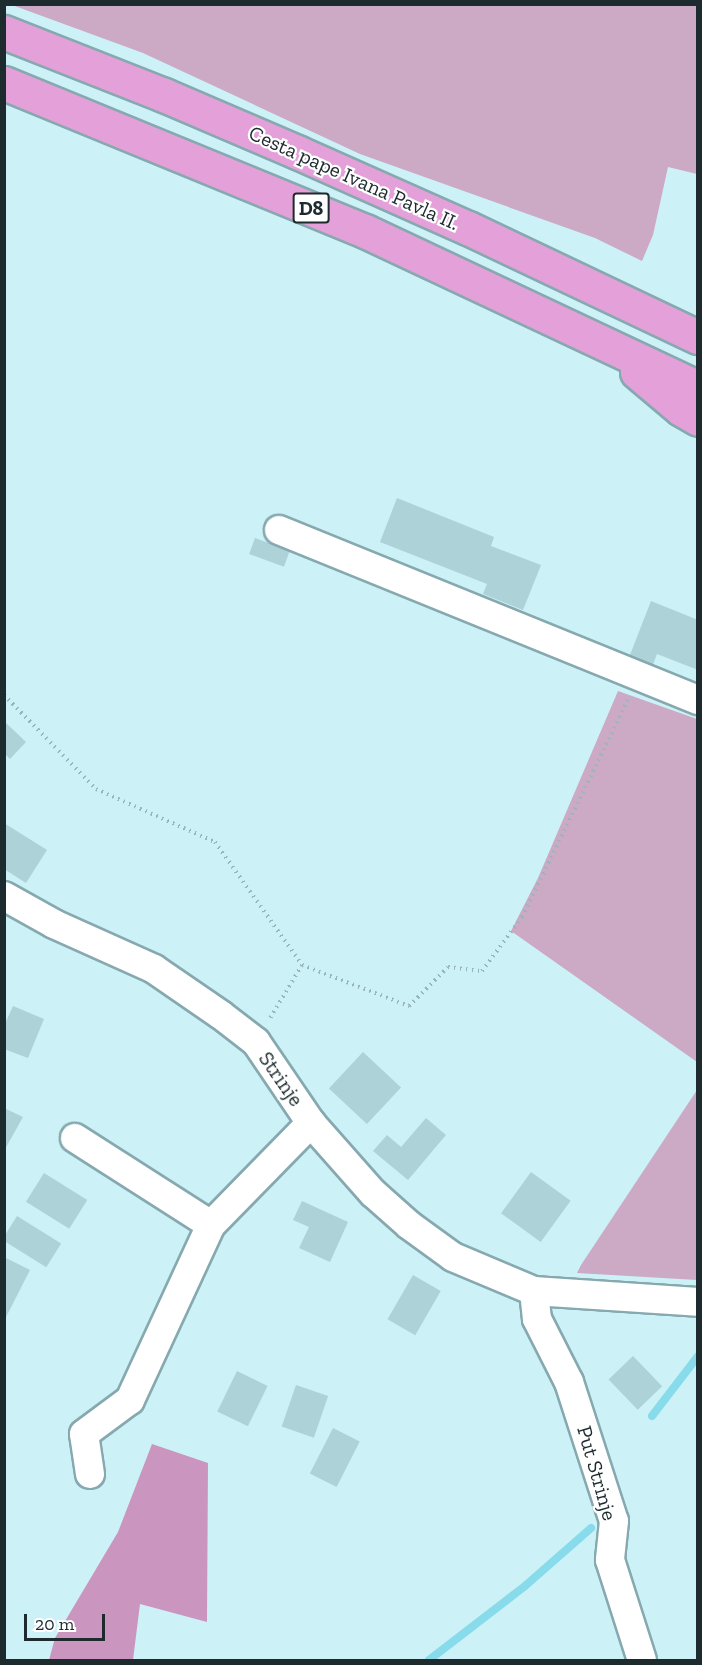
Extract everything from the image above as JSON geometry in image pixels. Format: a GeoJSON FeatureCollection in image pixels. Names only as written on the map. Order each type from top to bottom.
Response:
{"type":"FeatureCollection","features":[{"type":"Feature","properties":{"kind":"main road","name":"Cesta pape Ivana Pavla II."},"geometry":{"type":"LineString","coordinates":[[4,32],[164,94],[297,152],[575,278],[698,337]]}},
{"type":"Feature","properties":{"kind":"main road","name":"Cesta pape Ivana Pavla II."},"geometry":{"type":"LineString","coordinates":[[4,83],[365,231],[698,388]]}},
{"type":"Feature","properties":{"kind":"main road"},"geometry":{"type":"LineString","coordinates":[[575,278],[637,289],[698,312]]}},
{"type":"Feature","properties":{"kind":"main road"},"geometry":{"type":"LineString","coordinates":[[613,346],[641,376],[681,410],[698,419]]}},
{"type":"Feature","properties":{"kind":"street"},"geometry":{"type":"LineString","coordinates":[[279,530],[698,700]]}},
{"type":"Feature","properties":{"kind":"street","name":"Strinje"},"geometry":{"type":"LineString","coordinates":[[4,896],[54,924],[154,969],[256,1042],[311,1123],[373,1193],[409,1225],[453,1257],[534,1291],[698,1302]]}},
{"type":"Feature","properties":{"kind":"street"},"geometry":{"type":"LineString","coordinates":[[90,1474],[84,1434],[130,1400],[211,1225],[311,1123]]}},
{"type":"Feature","properties":{"kind":"street"},"geometry":{"type":"LineString","coordinates":[[75,1138],[211,1225]]}},
{"type":"Feature","properties":{"kind":"street","name":"Put Strinje"},"geometry":{"type":"LineString","coordinates":[[534,1291],[537,1319],[569,1382],[614,1521],[610,1560],[642,1660]]}},
{"type":"Feature","properties":{"kind":"path"},"geometry":{"type":"LineString","coordinates":[[4,695],[96,789],[215,842],[302,965],[409,1006],[448,967],[482,972],[522,916],[639,678]]}},
{"type":"Feature","properties":{"kind":"path"},"geometry":{"type":"LineString","coordinates":[[256,1042],[302,965]]}},
{"type":"Feature","properties":{"kind":"shaded area"},"geometry":{"type":"Polygon","coordinates":[[[12,5],[697,5],[697,174],[668,167],[653,235],[642,261],[595,238],[360,154],[143,53],[12,5]]]}},
{"type":"Feature","properties":{"kind":"shaded area"},"geometry":{"type":"Polygon","coordinates":[[[618,691],[697,719],[697,1062],[511,931],[538,878],[618,691]]]}},
{"type":"Feature","properties":{"kind":"shaded area"},"geometry":{"type":"Polygon","coordinates":[[[697,1090],[697,1280],[577,1273],[581,1265],[697,1090]]]}},
{"type":"Feature","properties":{"kind":"shaded area"},"geometry":{"type":"Polygon","coordinates":[[[152,1444],[208,1463],[207,1622],[140,1604],[133,1660],[49,1660],[55,1638],[118,1532],[152,1444]]]}},
{"type":"Feature","properties":{"kind":"building"},"geometry":{"type":"Polygon","coordinates":[[[397,498],[494,537],[491,546],[541,565],[523,610],[483,594],[487,584],[380,542],[397,498]]]}},
{"type":"Feature","properties":{"kind":"building"},"geometry":{"type":"Polygon","coordinates":[[[255,538],[290,551],[284,567],[249,554],[255,538]]]}},
{"type":"Feature","properties":{"kind":"building"},"geometry":{"type":"Polygon","coordinates":[[[651,601],[698,620],[698,670],[657,654],[651,670],[628,660],[651,601]]]}},
{"type":"Feature","properties":{"kind":"building"},"geometry":{"type":"Polygon","coordinates":[[[4,721],[26,742],[10,759],[4,753],[4,721]]]}},
{"type":"Feature","properties":{"kind":"building"},"geometry":{"type":"Polygon","coordinates":[[[4,823],[47,850],[26,883],[4,869],[4,823]]]}},
{"type":"Feature","properties":{"kind":"building"},"geometry":{"type":"Polygon","coordinates":[[[13,1006],[44,1019],[28,1058],[4,1049],[4,1026],[13,1006]]]}},
{"type":"Feature","properties":{"kind":"building"},"geometry":{"type":"Polygon","coordinates":[[[363,1052],[401,1087],[367,1124],[329,1089],[363,1052]]]}},
{"type":"Feature","properties":{"kind":"building"},"geometry":{"type":"Polygon","coordinates":[[[4,1108],[23,1117],[4,1151],[4,1108]]]}},
{"type":"Feature","properties":{"kind":"building"},"geometry":{"type":"Polygon","coordinates":[[[426,1118],[446,1135],[408,1180],[373,1151],[387,1135],[401,1147],[426,1118]]]}},
{"type":"Feature","properties":{"kind":"building"},"geometry":{"type":"Polygon","coordinates":[[[531,1172],[571,1201],[541,1242],[501,1213],[531,1172]]]}},
{"type":"Feature","properties":{"kind":"building"},"geometry":{"type":"Polygon","coordinates":[[[44,1173],[87,1200],[69,1229],[26,1202],[44,1173]]]}},
{"type":"Feature","properties":{"kind":"building"},"geometry":{"type":"Polygon","coordinates":[[[302,1201],[348,1222],[330,1262],[299,1248],[309,1227],[293,1220],[302,1201]]]}},
{"type":"Feature","properties":{"kind":"building"},"geometry":{"type":"Polygon","coordinates":[[[17,1216],[61,1244],[46,1267],[4,1241],[4,1237],[17,1216]]]}},
{"type":"Feature","properties":{"kind":"building"},"geometry":{"type":"Polygon","coordinates":[[[4,1257],[30,1270],[4,1321],[4,1257]]]}},
{"type":"Feature","properties":{"kind":"building"},"geometry":{"type":"Polygon","coordinates":[[[413,1275],[441,1291],[415,1335],[388,1319],[413,1275]]]}},
{"type":"Feature","properties":{"kind":"building"},"geometry":{"type":"Polygon","coordinates":[[[633,1356],[662,1386],[638,1410],[609,1380],[633,1356]]]}},
{"type":"Feature","properties":{"kind":"building"},"geometry":{"type":"Polygon","coordinates":[[[237,1371],[268,1386],[248,1426],[217,1411],[237,1371]]]}},
{"type":"Feature","properties":{"kind":"building"},"geometry":{"type":"Polygon","coordinates":[[[296,1385],[328,1396],[314,1438],[282,1427],[296,1385]]]}},
{"type":"Feature","properties":{"kind":"building"},"geometry":{"type":"Polygon","coordinates":[[[333,1428],[360,1442],[337,1487],[310,1473],[333,1428]]]}},
{"type":"Feature","properties":{"kind":"waterway"},"geometry":{"type":"LineString","coordinates":[[652,1416],[698,1356]]}},
{"type":"Feature","properties":{"kind":"waterway"},"geometry":{"type":"LineString","coordinates":[[429,1660],[525,1586],[591,1528]]}}]}
